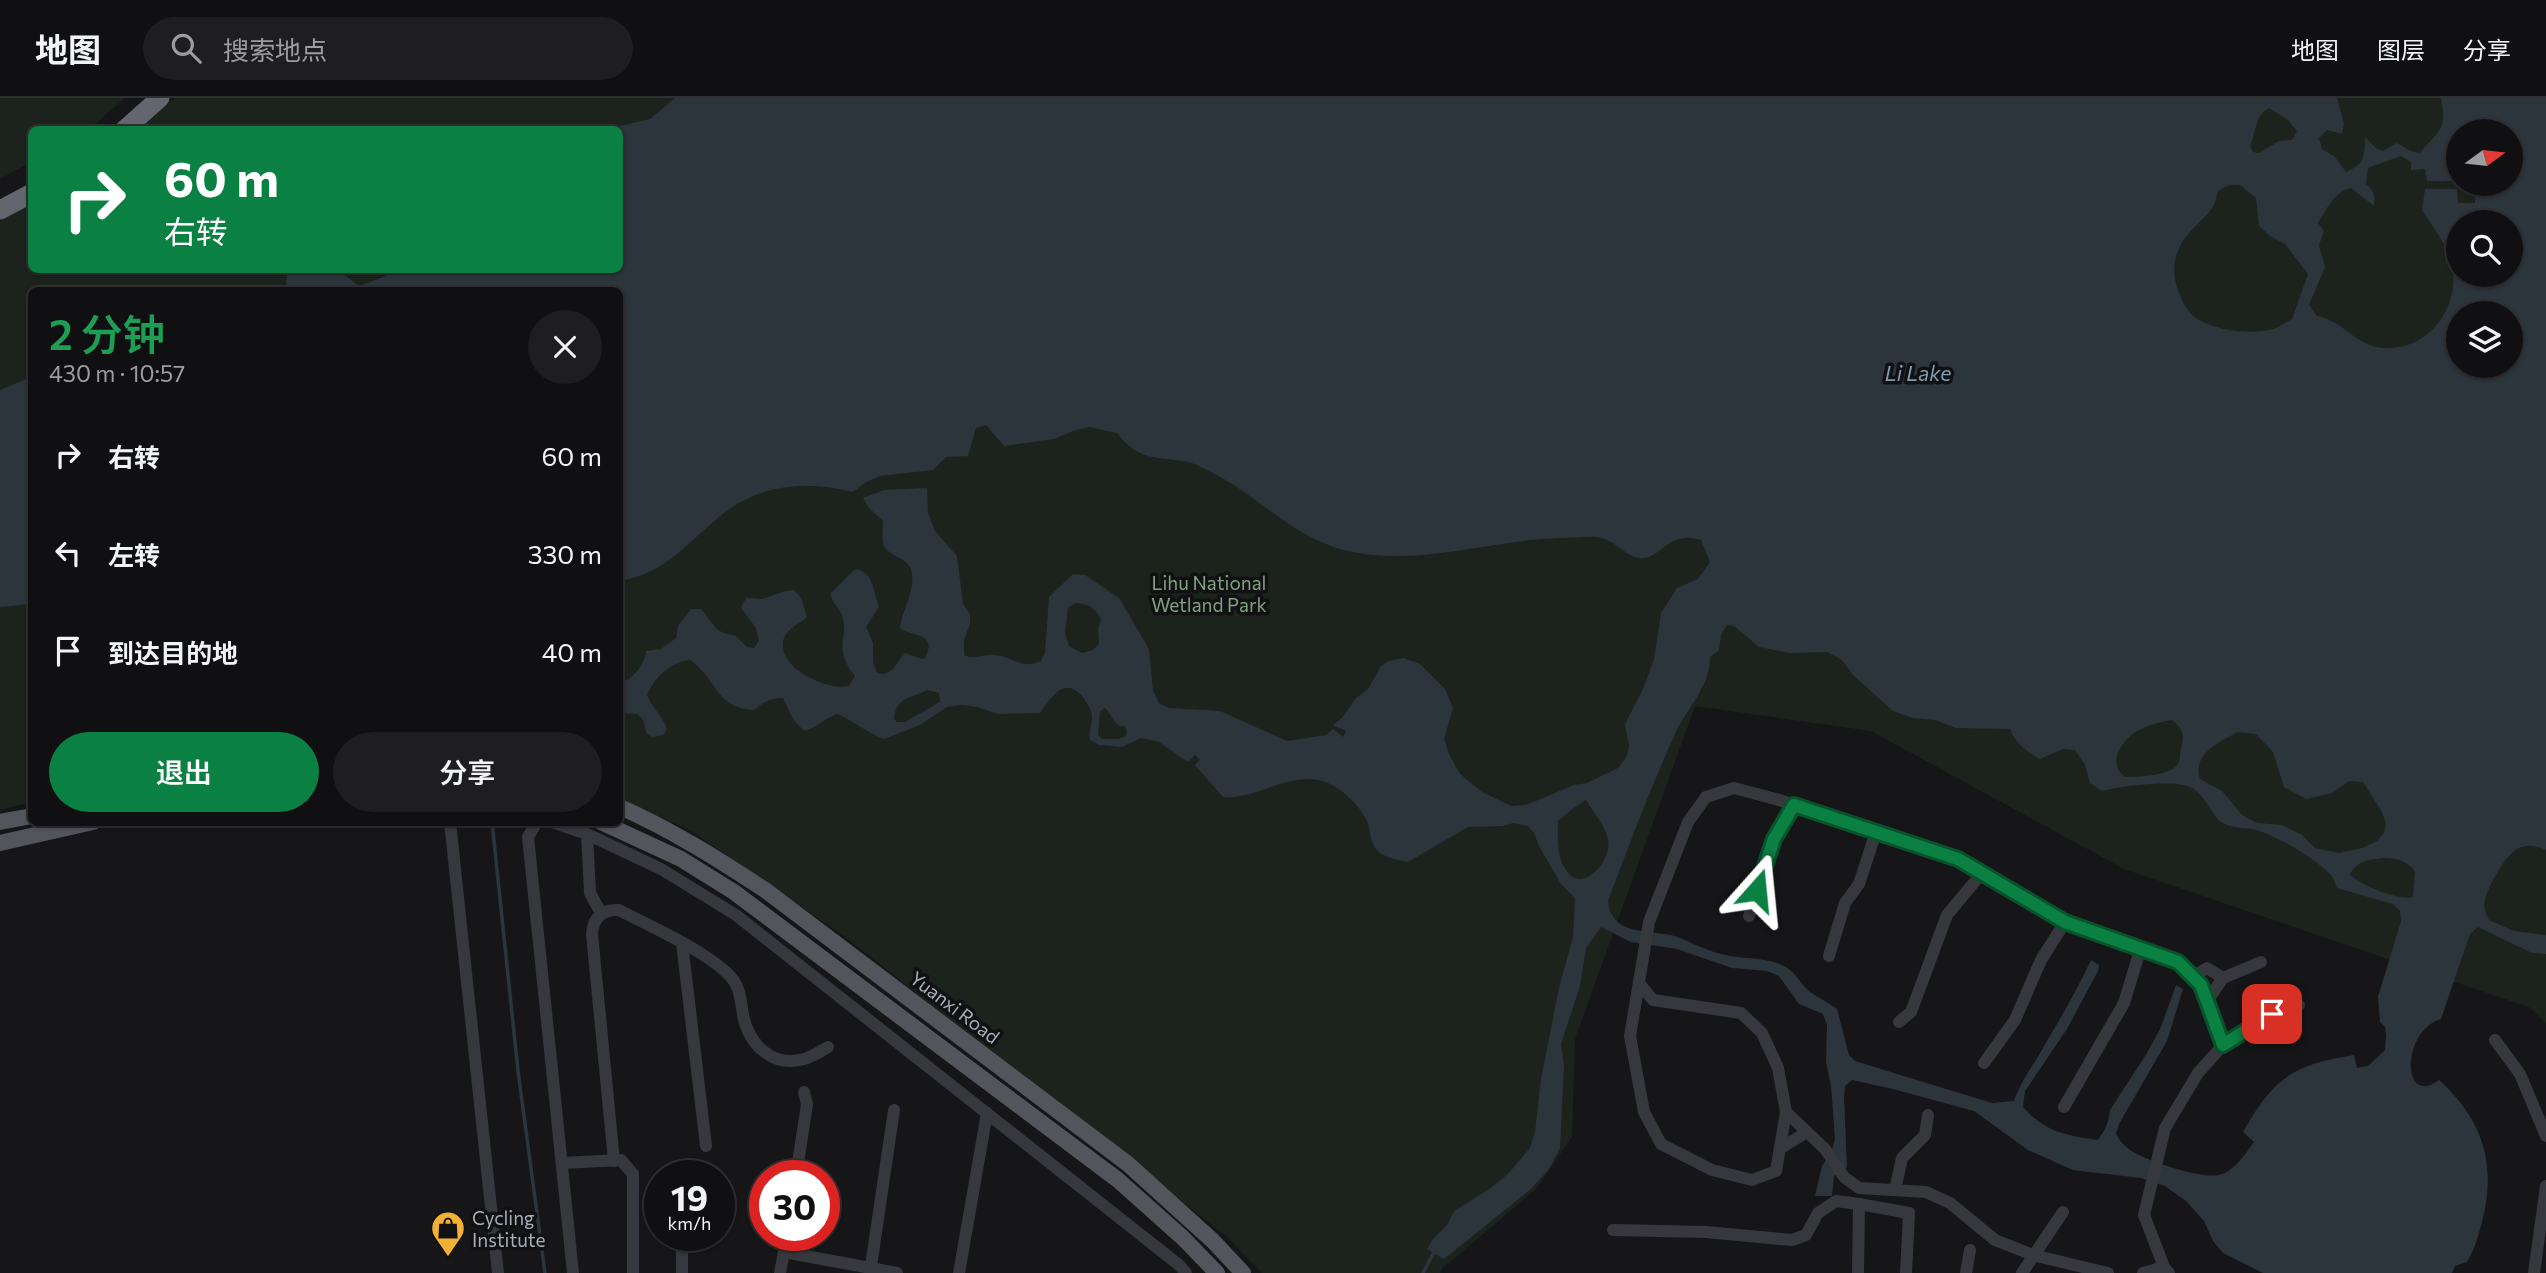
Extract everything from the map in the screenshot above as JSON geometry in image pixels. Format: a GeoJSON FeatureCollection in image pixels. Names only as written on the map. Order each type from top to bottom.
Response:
{"type":"FeatureCollection","features":[{"type":"Feature","properties":{"kind":"highway"},"geometry":{"type":"LineString","coordinates":[[128,126],[160,98]]}},
{"type":"Feature","properties":{"kind":"highway"},"geometry":{"type":"LineString","coordinates":[[0,210],[28,194]]}},
{"type":"Feature","properties":{"kind":"main road","name":"Yuanxi Road"},"geometry":{"type":"LineString","coordinates":[[623,808],[656,823],[712,855],[765,890],[1128,1164],[1213,1241],[1242,1273]]}},
{"type":"Feature","properties":{"kind":"main road"},"geometry":{"type":"LineString","coordinates":[[0,822],[28,817]]}},
{"type":"Feature","properties":{"kind":"main road"},"geometry":{"type":"LineString","coordinates":[[0,843],[75,826]]}},
{"type":"Feature","properties":{"kind":"main road"},"geometry":{"type":"LineString","coordinates":[[610,826],[681,859],[734,892],[1118,1180],[1183,1238],[1217,1273]]}},
{"type":"Feature","properties":{"kind":"street"},"geometry":{"type":"LineString","coordinates":[[1634,1010],[1653,1000],[1741,1013],[1762,1033],[1778,1069],[1786,1112],[1776,1171],[1752,1180],[1712,1170],[1661,1144],[1644,1112],[1630,1036],[1634,1010],[1648,931],[1688,822],[1706,797],[1734,788],[1958,859],[2065,922],[2178,962],[2201,985],[2223,1045]]}},
{"type":"Feature","properties":{"kind":"street"},"geometry":{"type":"LineString","coordinates":[[1749,916],[1774,839],[1794,805]]}},
{"type":"Feature","properties":{"kind":"street"},"geometry":{"type":"LineString","coordinates":[[450,826],[498,1273]]}},
{"type":"Feature","properties":{"kind":"street"},"geometry":{"type":"LineString","coordinates":[[535,826],[528,837],[573,1273]]}},
{"type":"Feature","properties":{"kind":"street"},"geometry":{"type":"LineString","coordinates":[[564,826],[587,834],[661,869],[736,915],[1180,1265],[1186,1273]]}},
{"type":"Feature","properties":{"kind":"street"},"geometry":{"type":"LineString","coordinates":[[1829,956],[1844,903],[1859,884],[1876,832]]}},
{"type":"Feature","properties":{"kind":"street"},"geometry":{"type":"LineString","coordinates":[[587,834],[590,893],[601,914]]}},
{"type":"Feature","properties":{"kind":"street"},"geometry":{"type":"LineString","coordinates":[[1899,1022],[1911,1012],[1947,915],[1982,873]]}},
{"type":"Feature","properties":{"kind":"street"},"geometry":{"type":"LineString","coordinates":[[614,1161],[592,934],[593,923],[610,909],[619,910],[682,943],[727,972],[741,993],[743,1017],[752,1041],[774,1060],[803,1060],[828,1047]]}},
{"type":"Feature","properties":{"kind":"street"},"geometry":{"type":"LineString","coordinates":[[1984,1063],[2015,1020],[2040,960],[2065,922]]}},
{"type":"Feature","properties":{"kind":"street"},"geometry":{"type":"LineString","coordinates":[[682,943],[706,1146]]}},
{"type":"Feature","properties":{"kind":"street"},"geometry":{"type":"LineString","coordinates":[[2064,1107],[2124,1003],[2141,947]]}},
{"type":"Feature","properties":{"kind":"street"},"geometry":{"type":"LineString","coordinates":[[2207,1001],[2223,978],[2261,962]]}},
{"type":"Feature","properties":{"kind":"street"},"geometry":{"type":"LineString","coordinates":[[2193,977],[2207,968],[2223,978]]}},
{"type":"Feature","properties":{"kind":"street"},"geometry":{"type":"LineString","coordinates":[[1639,983],[1653,1000]]}},
{"type":"Feature","properties":{"kind":"street"},"geometry":{"type":"LineString","coordinates":[[2143,1273],[2167,1270],[2144,1215],[2165,1128],[2198,1073],[2223,1045],[2272,1014],[2299,1004]]}},
{"type":"Feature","properties":{"kind":"street"},"geometry":{"type":"LineString","coordinates":[[2496,1040],[2520,1074],[2546,1136]]}},
{"type":"Feature","properties":{"kind":"street"},"geometry":{"type":"LineString","coordinates":[[798,1160],[807,1104],[804,1092]]}},
{"type":"Feature","properties":{"kind":"street"},"geometry":{"type":"LineString","coordinates":[[870,1270],[894,1110]]}},
{"type":"Feature","properties":{"kind":"street"},"geometry":{"type":"LineString","coordinates":[[1786,1112],[1825,1149],[1844,1177],[1859,1188],[1926,1192],[1950,1203],[1994,1240],[2075,1267],[2108,1273]]}},
{"type":"Feature","properties":{"kind":"street"},"geometry":{"type":"LineString","coordinates":[[958,1273],[987,1113]]}},
{"type":"Feature","properties":{"kind":"street"},"geometry":{"type":"LineString","coordinates":[[1895,1190],[1902,1157],[1925,1135],[1927,1115]]}},
{"type":"Feature","properties":{"kind":"street"},"geometry":{"type":"LineString","coordinates":[[1781,1148],[1807,1132]]}},
{"type":"Feature","properties":{"kind":"street"},"geometry":{"type":"LineString","coordinates":[[562,1163],[621,1160],[633,1174],[633,1273]]}},
{"type":"Feature","properties":{"kind":"street"},"geometry":{"type":"LineString","coordinates":[[2534,1273],[2546,1186]]}},
{"type":"Feature","properties":{"kind":"street"},"geometry":{"type":"LineString","coordinates":[[1613,1230],[1706,1232],[1791,1240],[1806,1235],[1818,1213],[1836,1201],[1859,1204],[1909,1213],[1906,1273]]}},
{"type":"Feature","properties":{"kind":"street"},"geometry":{"type":"LineString","coordinates":[[1858,1273],[1859,1204]]}},
{"type":"Feature","properties":{"kind":"street"},"geometry":{"type":"LineString","coordinates":[[2022,1273],[2063,1212]]}},
{"type":"Feature","properties":{"kind":"street"},"geometry":{"type":"LineString","coordinates":[[1966,1273],[1970,1250]]}},
{"type":"Feature","properties":{"kind":"street"},"geometry":{"type":"LineString","coordinates":[[682,1251],[682,1273]]}},
{"type":"Feature","properties":{"kind":"street"},"geometry":{"type":"LineString","coordinates":[[780,1273],[784,1252],[897,1273]]}},
{"type":"Feature","properties":{"kind":"green space"},"geometry":{"type":"Polygon","coordinates":[[[0,98],[125,98],[92,126],[28,126],[28,164],[0,179],[0,98]]]}},
{"type":"Feature","properties":{"kind":"green space","name":"Lihu National Wetland Park"},"geometry":{"type":"Polygon","coordinates":[[[175,98],[2546,98],[2546,1023],[2531,1008],[2124,869],[1871,731],[1695,706],[1575,1039],[1572,1137],[1536,1189],[1440,1273],[1262,1273],[1226,1236],[844,936],[690,830],[623,802],[623,287],[28,287],[28,803],[0,810],[0,221],[28,204],[28,273],[623,273],[623,126],[141,126],[175,98]]]}},
{"type":"Feature","properties":{"kind":"water","name":"Li Lake"},"geometry":{"type":"Polygon","coordinates":[[[675,98],[2337,98],[2344,124],[2342,134],[2327,130],[2319,138],[2322,149],[2335,157],[2346,172],[2363,159],[2365,137],[2377,149],[2383,151],[2397,143],[2420,153],[2442,123],[2441,98],[2546,98],[2546,850],[2530,846],[2519,848],[2508,857],[2488,890],[2484,904],[2489,920],[2514,931],[2546,935],[2546,954],[2532,953],[2478,927],[2470,934],[2441,1019],[2428,1026],[2418,1038],[2411,1064],[2412,1076],[2418,1084],[2427,1086],[2439,1080],[2454,1095],[2476,1127],[2483,1144],[2488,1181],[2486,1201],[2478,1237],[2467,1262],[2455,1266],[2452,1273],[2263,1273],[2223,1253],[2213,1241],[2204,1221],[2186,1201],[2165,1186],[2141,1178],[2073,1170],[2028,1150],[1974,1111],[1852,1080],[1845,1086],[1844,1097],[1847,1167],[1834,1176],[1832,1196],[1815,1196],[1822,1166],[1835,1139],[1831,1085],[1826,1062],[1827,1025],[1823,1014],[1799,1004],[1779,976],[1767,971],[1732,968],[1677,949],[1631,942],[1601,927],[1586,948],[1580,986],[1561,1044],[1564,1065],[1560,1148],[1549,1169],[1531,1189],[1444,1259],[1427,1249],[1447,1225],[1454,1211],[1508,1174],[1530,1148],[1535,1132],[1541,1079],[1559,988],[1573,937],[1575,898],[1561,884],[1528,826],[1513,823],[1503,826],[1468,827],[1408,862],[1392,858],[1375,848],[1367,821],[1355,804],[1328,783],[1302,779],[1236,797],[1223,797],[1195,765],[1200,760],[1195,755],[1188,762],[1159,742],[1141,738],[1122,747],[1099,745],[1090,740],[1092,718],[1089,707],[1083,697],[1070,688],[1059,691],[1040,713],[998,714],[977,707],[947,707],[920,725],[884,739],[837,714],[804,731],[793,719],[783,698],[767,701],[754,710],[731,704],[690,660],[676,664],[664,672],[647,695],[667,729],[663,735],[652,737],[647,734],[638,714],[623,713],[623,681],[638,671],[646,651],[661,649],[676,638],[678,626],[691,609],[701,609],[718,630],[735,635],[747,647],[754,648],[759,641],[756,628],[741,608],[746,598],[762,599],[794,590],[801,598],[807,617],[791,628],[785,636],[785,655],[798,671],[808,677],[830,685],[849,686],[855,676],[844,656],[844,621],[831,593],[855,569],[869,578],[879,607],[866,627],[873,643],[873,662],[877,673],[890,672],[905,653],[925,658],[928,650],[926,640],[900,628],[911,591],[911,569],[905,561],[885,548],[883,521],[863,498],[884,490],[927,488],[928,513],[935,531],[957,556],[963,604],[970,614],[970,624],[964,640],[964,655],[999,656],[1027,664],[1041,661],[1045,653],[1049,597],[1073,574],[1085,575],[1119,598],[1149,649],[1153,691],[1159,703],[1169,708],[1220,711],[1287,741],[1326,735],[1333,729],[1343,737],[1346,731],[1333,725],[1342,718],[1356,698],[1368,689],[1381,666],[1404,658],[1420,664],[1445,689],[1453,708],[1444,739],[1460,774],[1482,792],[1511,806],[1526,805],[1574,785],[1587,783],[1618,768],[1627,756],[1629,746],[1625,724],[1643,689],[1654,659],[1661,613],[1677,588],[1698,579],[1710,562],[1701,540],[1680,539],[1647,558],[1639,558],[1610,541],[1593,537],[1533,540],[1425,555],[1371,555],[1344,550],[1309,536],[1217,475],[1191,463],[1141,453],[1117,433],[1089,427],[1054,439],[1004,446],[986,425],[976,428],[968,456],[946,457],[933,470],[880,476],[853,492],[797,486],[779,488],[745,500],[713,522],[671,559],[648,572],[623,580],[623,287],[286,287],[287,273],[342,273],[359,286],[394,273],[623,273],[623,126],[620,126],[650,119],[675,98]],[[2269,108],[2258,120],[2250,146],[2253,152],[2259,153],[2279,141],[2292,140],[2297,131],[2288,120],[2269,108]],[[2446,119],[2446,181],[2427,181],[2425,169],[2411,170],[2411,162],[2401,156],[2368,168],[2366,184],[2373,194],[2374,206],[2351,188],[2335,197],[2318,223],[2324,231],[2319,245],[2325,267],[2309,305],[2317,316],[2334,322],[2365,343],[2383,348],[2400,347],[2415,342],[2439,322],[2446,310],[2446,378],[2523,378],[2523,301],[2449,301],[2452,287],[2523,287],[2523,210],[2446,210],[2446,247],[2422,210],[2425,189],[2446,189],[2446,196],[2458,196],[2458,203],[2475,203],[2475,196],[2524,196],[2524,119],[2446,119]],[[2240,185],[2220,189],[2213,206],[2179,248],[2175,264],[2176,285],[2186,307],[2207,324],[2245,332],[2276,328],[2292,319],[2308,274],[2285,244],[2259,226],[2256,198],[2240,185]],[[1075,603],[1068,608],[1065,633],[1069,646],[1082,653],[1093,650],[1099,644],[1098,629],[1101,619],[1091,607],[1084,604],[1075,603]],[[1727,625],[1721,635],[1719,650],[1710,657],[1702,688],[1680,724],[1666,755],[1608,901],[1616,920],[1623,925],[1631,929],[1671,935],[1721,954],[1769,961],[1784,966],[1792,971],[1810,992],[1837,1009],[1849,1055],[1855,1061],[1992,1103],[2014,1101],[2091,960],[2099,965],[2098,971],[2067,1029],[2025,1091],[2023,1107],[2040,1122],[2057,1131],[2098,1140],[2106,1126],[2110,1110],[2161,1027],[2176,985],[2183,989],[2167,1041],[2119,1124],[2116,1134],[2126,1147],[2160,1164],[2211,1176],[2225,1173],[2239,1162],[2254,1142],[2243,1132],[2265,1099],[2287,1077],[2315,1064],[2354,1055],[2357,1068],[2368,1066],[2385,1050],[2385,1027],[2380,1022],[2378,997],[2401,921],[2400,911],[2393,904],[2337,888],[2330,874],[2275,837],[2224,824],[2193,788],[2179,784],[2157,784],[2102,791],[2090,783],[2085,765],[2075,750],[2063,749],[2040,759],[2018,743],[2010,729],[1956,728],[1935,720],[1913,718],[1893,711],[1853,675],[1842,660],[1827,652],[1790,653],[1759,647],[1734,626],[1727,625]],[[927,690],[910,697],[898,706],[894,719],[897,722],[905,722],[940,702],[939,693],[927,690]],[[1105,708],[1100,711],[1098,735],[1102,739],[1119,739],[1126,736],[1127,730],[1124,726],[1119,726],[1105,708]],[[2172,720],[2147,726],[2134,733],[2118,753],[2116,760],[2120,772],[2125,777],[2145,776],[2174,768],[2179,763],[2183,739],[2179,726],[2172,720]],[[2238,732],[2209,750],[2200,763],[2200,779],[2222,791],[2242,815],[2257,823],[2282,825],[2302,835],[2315,848],[2339,853],[2362,848],[2377,841],[2384,833],[2386,824],[2382,812],[2363,782],[2349,781],[2332,793],[2306,799],[2284,787],[2273,752],[2256,734],[2238,732]],[[1586,800],[1558,821],[1559,853],[1566,870],[1573,877],[1580,879],[1595,872],[1601,864],[1606,856],[1608,839],[1602,824],[1586,800]],[[2369,860],[2357,865],[2350,874],[2361,883],[2380,891],[2399,897],[2413,897],[2415,871],[2402,861],[2369,860]]]}},
{"type":"Feature","properties":{"kind":"water"},"geometry":{"type":"Polygon","coordinates":[[[28,378],[28,604],[0,607],[0,390],[28,378]]]}},
{"type":"Feature","properties":{"kind":"waterway"},"geometry":{"type":"LineString","coordinates":[[492,826],[518,1071],[545,1273]]}},
{"type":"Feature","properties":{"kind":"waterway"},"geometry":{"type":"LineString","coordinates":[[1423,1273],[1435,1250]]}},
{"type":"Feature","properties":{"kind":"place","name":"Cycling Institute"},"geometry":{"type":"Point","coordinates":[448,1258]}},
{"type":"Feature","properties":{"kind":"route"},"geometry":{"type":"LineString","coordinates":[[1757,890],[1774,839],[1794,805],[1958,859],[2065,922],[2178,962],[2201,985],[2223,1045],[2272,1014]]}}]}
